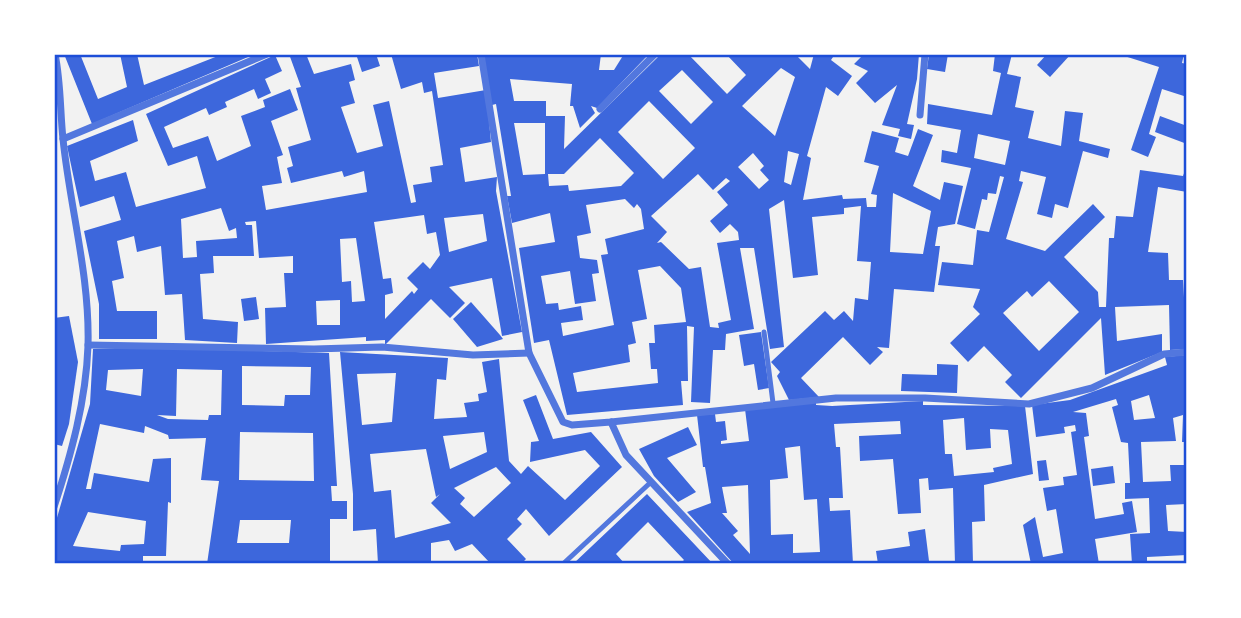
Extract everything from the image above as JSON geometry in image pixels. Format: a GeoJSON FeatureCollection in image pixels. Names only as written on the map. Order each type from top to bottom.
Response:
{"type":"FeatureCollection","features":[{"type":"Feature","properties":{"kind":"street"},"geometry":{"type":"LineString","coordinates":[[54,508],[83,399],[88,345],[82,267],[63,139],[60,81],[55,54]]}},
{"type":"Feature","properties":{"kind":"street"},"geometry":{"type":"LineString","coordinates":[[63,139],[267,54]]}},
{"type":"Feature","properties":{"kind":"street"},"geometry":{"type":"LineString","coordinates":[[481,54],[529,353],[563,422],[572,425],[611,422],[836,398],[925,398],[1029,404],[1093,388],[1164,355],[1187,352]]}},
{"type":"Feature","properties":{"kind":"street"},"geometry":{"type":"LineString","coordinates":[[600,109],[655,54]]}},
{"type":"Feature","properties":{"kind":"street"},"geometry":{"type":"LineString","coordinates":[[920,114],[925,54]]}},
{"type":"Feature","properties":{"kind":"street"},"geometry":{"type":"LineString","coordinates":[[88,345],[314,349],[382,347],[473,355],[529,353]]}},
{"type":"Feature","properties":{"kind":"street"},"geometry":{"type":"LineString","coordinates":[[611,422],[626,455],[728,564]]}},
{"type":"Feature","properties":{"kind":"lane"},"geometry":{"type":"LineString","coordinates":[[765,332],[774,403]]}},
{"type":"Feature","properties":{"kind":"lane"},"geometry":{"type":"LineString","coordinates":[[563,564],[651,482]]}},
{"type":"Feature","properties":{"kind":"building"},"geometry":{"type":"Polygon","coordinates":[[[64,54],[80,54],[98,99],[127,87],[120,54],[137,54],[144,85],[223,54],[255,54],[92,124],[64,54]]]}},
{"type":"Feature","properties":{"kind":"building"},"geometry":{"type":"Polygon","coordinates":[[[289,54],[306,54],[314,74],[351,64],[355,80],[349,82],[355,103],[341,107],[357,153],[383,146],[373,105],[389,101],[411,203],[416,202],[413,185],[432,182],[430,167],[443,165],[432,91],[424,93],[422,82],[401,89],[391,54],[410,54],[411,57],[477,54],[479,66],[434,73],[438,98],[486,90],[491,142],[460,148],[465,182],[497,177],[496,191],[522,332],[502,336],[492,278],[449,287],[465,303],[450,318],[431,299],[385,345],[385,340],[366,341],[366,337],[266,344],[265,308],[286,307],[284,273],[293,273],[293,256],[259,258],[256,221],[245,222],[246,225],[252,225],[254,256],[213,256],[214,273],[200,274],[203,319],[238,322],[237,343],[185,340],[182,294],[165,295],[161,246],[137,252],[134,236],[117,241],[124,278],[112,281],[117,311],[157,311],[157,339],[99,339],[99,304],[84,231],[121,220],[114,196],[80,207],[67,146],[133,120],[138,141],[90,161],[95,181],[126,172],[136,207],[206,188],[197,156],[168,166],[146,114],[275,55],[282,71],[265,79],[271,93],[258,99],[254,89],[225,102],[227,107],[209,115],[206,108],[164,127],[173,148],[208,136],[217,161],[251,146],[241,116],[265,107],[263,100],[290,89],[298,110],[271,121],[283,155],[277,157],[282,183],[262,186],[266,210],[367,192],[364,171],[344,177],[342,171],[291,183],[287,168],[293,166],[288,147],[311,140],[296,88],[301,87],[289,54]],[[221,208],[181,219],[183,258],[197,257],[196,241],[237,238],[236,228],[229,231],[221,208]],[[483,214],[444,218],[449,252],[487,241],[483,214]],[[424,215],[374,222],[383,279],[391,278],[393,293],[385,295],[385,319],[412,291],[414,294],[418,289],[407,278],[423,262],[430,269],[440,255],[436,232],[427,234],[424,215]],[[356,238],[340,239],[342,282],[351,281],[352,302],[365,301],[356,238]],[[340,300],[316,301],[317,325],[340,325],[340,300]]]}},
{"type":"Feature","properties":{"kind":"building"},"geometry":{"type":"Polygon","coordinates":[[[356,54],[376,54],[380,66],[362,72],[356,54]]]}},
{"type":"Feature","properties":{"kind":"building"},"geometry":{"type":"Polygon","coordinates":[[[483,54],[601,54],[599,70],[614,70],[624,54],[649,54],[597,108],[591,106],[595,113],[580,128],[573,106],[570,106],[572,84],[510,79],[514,101],[546,101],[546,116],[565,116],[564,149],[661,54],[688,54],[727,94],[746,75],[726,54],[795,54],[810,69],[814,54],[835,54],[831,60],[852,76],[838,96],[826,87],[807,156],[811,158],[803,200],[842,195],[843,199],[866,198],[867,207],[876,207],[877,195],[871,194],[879,166],[864,162],[872,131],[899,138],[895,152],[908,156],[918,129],[933,135],[913,186],[940,200],[944,182],[963,186],[955,224],[938,227],[935,246],[940,246],[934,292],[894,289],[889,348],[877,347],[883,352],[870,365],[843,337],[801,378],[819,397],[789,400],[777,376],[780,372],[771,362],[825,311],[834,320],[844,311],[853,321],[855,298],[868,300],[871,262],[857,261],[861,206],[844,208],[844,214],[812,217],[818,275],[793,278],[784,200],[769,209],[784,347],[770,349],[754,248],[740,248],[754,329],[726,334],[725,350],[713,350],[710,403],[691,402],[694,327],[687,326],[688,381],[681,381],[683,405],[567,415],[549,340],[534,343],[519,248],[555,242],[550,213],[512,223],[507,196],[511,196],[496,104],[492,105],[483,54]],[[781,68],[742,106],[775,136],[795,77],[781,68]],[[682,70],[659,91],[691,124],[713,102],[682,70]],[[649,101],[618,132],[663,179],[695,148],[649,101]],[[514,123],[523,175],[545,174],[545,123],[514,123]],[[600,138],[564,174],[548,174],[549,186],[568,185],[569,191],[621,186],[634,173],[600,138]],[[788,151],[784,182],[791,185],[799,154],[788,151]],[[753,153],[738,167],[759,189],[769,180],[760,170],[764,166],[753,153]],[[698,174],[651,216],[667,232],[657,243],[661,242],[689,269],[701,267],[710,327],[719,328],[718,323],[731,320],[717,243],[739,240],[738,232],[730,224],[720,233],[710,221],[728,205],[717,192],[730,181],[726,178],[713,190],[698,174]],[[893,193],[890,252],[923,254],[931,211],[893,193]],[[625,199],[586,205],[591,233],[577,236],[580,258],[597,260],[599,273],[592,274],[596,301],[575,304],[570,271],[541,276],[546,304],[558,303],[559,310],[581,306],[583,320],[561,323],[563,336],[614,325],[601,255],[608,254],[605,239],[644,229],[641,209],[637,204],[634,208],[625,199]],[[660,266],[638,270],[647,319],[632,322],[636,343],[628,345],[630,362],[573,373],[577,392],[658,383],[657,369],[651,369],[649,343],[655,343],[654,325],[686,322],[681,288],[660,266]]]}},
{"type":"Feature","properties":{"kind":"building"},"geometry":{"type":"Polygon","coordinates":[[[864,54],[919,54],[917,79],[907,124],[914,125],[911,139],[898,136],[900,129],[882,125],[897,85],[875,103],[856,83],[868,71],[854,64],[864,54]]]}},
{"type":"Feature","properties":{"kind":"building"},"geometry":{"type":"Polygon","coordinates":[[[929,54],[948,54],[945,72],[927,69],[929,54]]]}},
{"type":"Feature","properties":{"kind":"building"},"geometry":{"type":"Polygon","coordinates":[[[995,54],[1012,54],[1007,74],[1021,77],[1015,107],[1034,111],[1028,138],[1061,146],[1065,111],[1083,113],[1079,141],[1110,149],[1108,158],[1083,151],[1068,208],[1055,204],[1052,218],[1037,214],[1046,177],[1021,171],[1019,181],[1023,182],[1006,239],[1045,251],[1093,204],[1105,217],[1064,257],[1098,292],[1099,307],[1106,307],[1109,238],[1114,238],[1116,216],[1133,217],[1140,170],[1183,176],[1187,165],[1187,192],[1158,187],[1148,252],[1168,253],[1169,280],[1183,280],[1187,349],[1170,350],[1169,305],[1115,307],[1117,341],[1162,334],[1162,352],[1105,375],[1101,318],[1021,398],[1005,382],[1012,375],[984,346],[968,362],[950,343],[980,314],[973,307],[980,289],[938,285],[942,262],[973,265],[977,230],[989,232],[1004,177],[1000,176],[996,194],[988,193],[987,200],[982,199],[975,229],[957,224],[971,168],[941,162],[942,150],[957,153],[961,130],[927,124],[928,104],[992,115],[1001,73],[993,71],[995,54]],[[978,134],[974,158],[1005,165],[1010,141],[978,134]],[[1049,281],[1032,297],[1027,291],[1003,313],[1039,351],[1079,312],[1049,281]]]}},
{"type":"Feature","properties":{"kind":"building"},"geometry":{"type":"Polygon","coordinates":[[[1047,54],[1071,54],[1050,77],[1037,65],[1047,54]]]}},
{"type":"Feature","properties":{"kind":"building"},"geometry":{"type":"Polygon","coordinates":[[[1118,54],[1184,54],[1182,63],[1187,64],[1187,97],[1162,89],[1149,134],[1156,137],[1148,157],[1131,150],[1159,67],[1118,54]]]}},
{"type":"Feature","properties":{"kind":"building"},"geometry":{"type":"Polygon","coordinates":[[[1160,116],[1187,126],[1187,144],[1155,132],[1160,116]]]}},
{"type":"Feature","properties":{"kind":"building"},"geometry":{"type":"Polygon","coordinates":[[[256,297],[259,319],[244,321],[241,299],[256,297]]]}},
{"type":"Feature","properties":{"kind":"building"},"geometry":{"type":"Polygon","coordinates":[[[471,302],[503,339],[477,347],[453,319],[471,302]]]}},
{"type":"Feature","properties":{"kind":"building"},"geometry":{"type":"Polygon","coordinates":[[[69,316],[78,362],[69,424],[62,446],[54,444],[54,318],[69,316]]]}},
{"type":"Feature","properties":{"kind":"building"},"geometry":{"type":"Polygon","coordinates":[[[761,332],[769,388],[758,390],[754,364],[744,366],[739,335],[761,332]]]}},
{"type":"Feature","properties":{"kind":"building"},"geometry":{"type":"Polygon","coordinates":[[[168,348],[329,353],[337,486],[331,486],[332,501],[347,501],[347,519],[330,519],[330,564],[207,564],[219,481],[201,480],[206,438],[169,439],[168,435],[145,426],[144,433],[100,424],[86,489],[91,489],[94,473],[149,482],[153,459],[171,458],[171,503],[168,502],[166,556],[143,556],[143,564],[54,564],[54,528],[90,404],[93,349],[168,348]],[[242,366],[242,405],[284,406],[285,395],[310,395],[311,367],[242,366]],[[143,369],[108,370],[106,390],[141,396],[143,369]],[[177,369],[176,416],[157,415],[168,419],[208,420],[209,415],[221,415],[222,370],[177,369]],[[240,432],[239,480],[314,481],[313,433],[240,432]],[[88,512],[73,546],[120,551],[121,545],[144,544],[146,521],[88,512]],[[240,520],[237,543],[289,543],[291,520],[240,520]]]}},
{"type":"Feature","properties":{"kind":"building"},"geometry":{"type":"Polygon","coordinates":[[[340,352],[448,358],[446,380],[437,379],[434,419],[467,417],[464,403],[479,401],[478,394],[487,392],[482,362],[499,359],[509,461],[521,474],[528,466],[565,500],[600,466],[585,450],[530,462],[531,442],[539,441],[523,400],[536,395],[553,439],[591,432],[622,467],[549,536],[526,509],[517,519],[522,524],[507,539],[526,559],[521,564],[491,564],[472,544],[455,551],[449,540],[431,543],[431,564],[378,564],[376,529],[353,531],[353,494],[340,352]],[[396,373],[357,374],[362,425],[392,422],[396,373]],[[484,432],[443,436],[450,469],[487,452],[484,432]],[[426,449],[370,454],[374,492],[391,490],[395,538],[451,523],[431,503],[440,494],[436,497],[426,449]],[[496,467],[454,488],[465,498],[460,504],[474,517],[511,483],[496,467]]]}},
{"type":"Feature","properties":{"kind":"building"},"geometry":{"type":"Polygon","coordinates":[[[1187,355],[1187,442],[1182,442],[1183,415],[1173,418],[1176,441],[1141,442],[1143,482],[1171,481],[1170,465],[1187,465],[1187,504],[1166,505],[1168,531],[1187,532],[1187,555],[1147,557],[1147,564],[1132,564],[1130,534],[1150,533],[1149,498],[1125,499],[1125,483],[1130,483],[1128,443],[1121,442],[1112,407],[1118,405],[1116,399],[1073,412],[1086,413],[1089,436],[1084,437],[1095,519],[1124,514],[1122,503],[1132,501],[1137,532],[1095,539],[1099,564],[1031,564],[1023,525],[1035,517],[1043,557],[1063,553],[1056,509],[1047,511],[1043,488],[1064,485],[1063,477],[1077,475],[1071,432],[1076,431],[1075,425],[1064,427],[1065,433],[1036,437],[1032,405],[1070,400],[1167,365],[1165,357],[1187,355]],[[1149,395],[1131,401],[1134,420],[1155,418],[1149,395]]]}},
{"type":"Feature","properties":{"kind":"building"},"geometry":{"type":"Polygon","coordinates":[[[937,364],[958,365],[957,393],[901,391],[902,374],[937,375],[937,364]]]}},
{"type":"Feature","properties":{"kind":"building"},"geometry":{"type":"Polygon","coordinates":[[[816,401],[816,405],[832,406],[923,401],[923,405],[1025,406],[1033,474],[984,485],[985,521],[972,522],[973,564],[955,564],[953,488],[929,490],[928,478],[919,479],[921,513],[898,514],[893,459],[860,461],[859,436],[901,434],[900,421],[834,424],[836,447],[840,447],[843,498],[829,498],[830,511],[850,510],[853,564],[734,564],[687,512],[711,503],[703,467],[697,415],[715,414],[716,422],[725,421],[727,440],[721,441],[721,444],[749,441],[745,409],[816,401]],[[964,418],[943,420],[945,454],[952,454],[954,476],[994,472],[993,468],[1012,464],[1008,430],[990,429],[991,448],[966,450],[964,418]],[[800,446],[785,448],[788,478],[770,480],[771,535],[793,534],[793,553],[820,552],[817,499],[804,500],[800,446]],[[748,485],[722,487],[727,513],[722,513],[738,531],[733,535],[750,554],[748,485]]]}},
{"type":"Feature","properties":{"kind":"building"},"geometry":{"type":"Polygon","coordinates":[[[688,427],[697,445],[667,458],[696,492],[678,502],[654,476],[639,449],[688,427]]]}},
{"type":"Feature","properties":{"kind":"building"},"geometry":{"type":"Polygon","coordinates":[[[1046,460],[1049,480],[1039,481],[1037,461],[1046,460]]]}},
{"type":"Feature","properties":{"kind":"building"},"geometry":{"type":"Polygon","coordinates":[[[1113,466],[1115,483],[1093,486],[1091,469],[1113,466]]]}},
{"type":"Feature","properties":{"kind":"building"},"geometry":{"type":"Polygon","coordinates":[[[647,494],[713,564],[680,564],[684,560],[648,522],[616,554],[625,564],[573,564],[647,494]]]}},
{"type":"Feature","properties":{"kind":"building"},"geometry":{"type":"Polygon","coordinates":[[[925,529],[929,561],[918,564],[878,564],[876,551],[910,546],[908,532],[925,529]]]}}]}
